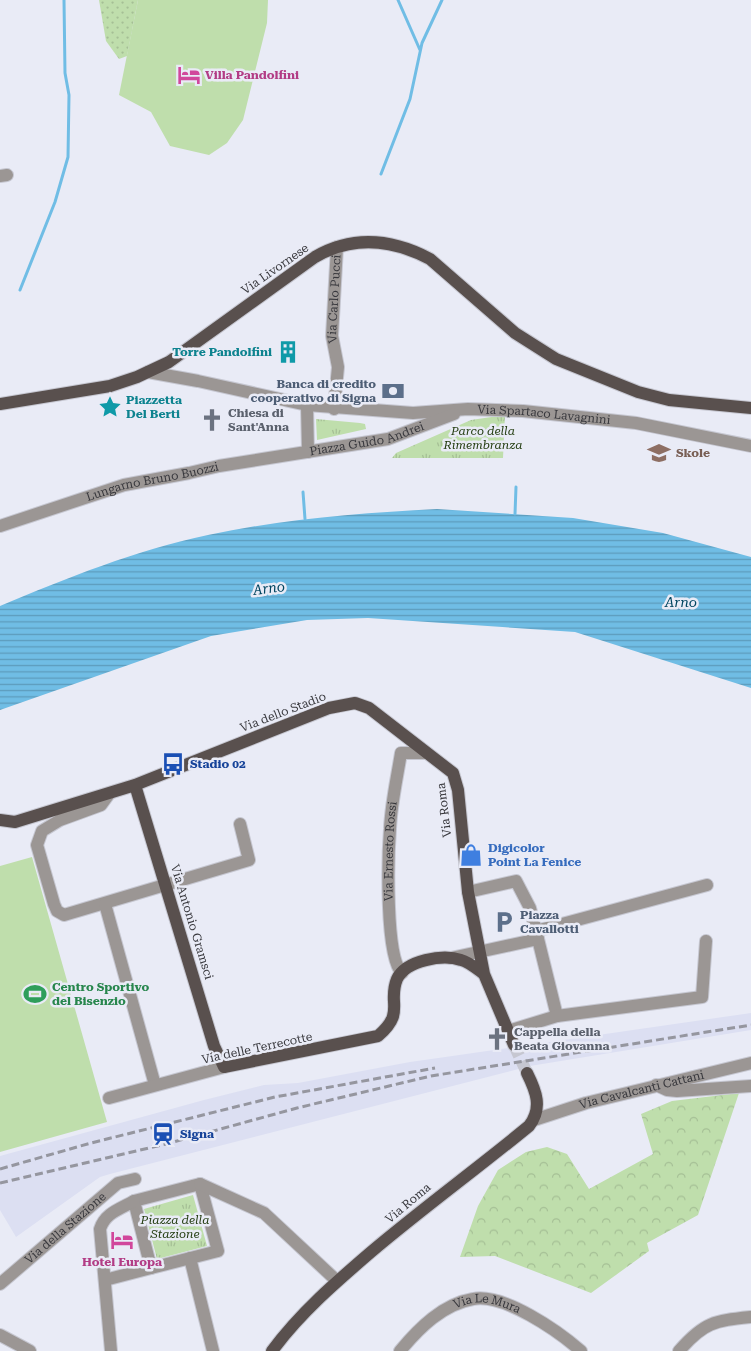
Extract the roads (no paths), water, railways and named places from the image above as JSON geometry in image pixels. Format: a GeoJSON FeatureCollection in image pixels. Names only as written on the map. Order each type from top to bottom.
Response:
{"type":"FeatureCollection","features":[{"type":"Feature","properties":{"kind":"main road","name":"Via Livornese"},"geometry":{"type":"LineString","coordinates":[[0,404],[110,386],[148,372],[168,362],[315,257],[337,247],[360,240],[377,241],[417,252],[437,264],[480,305],[514,333],[556,360],[611,382],[669,400],[750,407]]}},
{"type":"Feature","properties":{"kind":"main road","name":"Via dello Stadio"},"geometry":{"type":"LineString","coordinates":[[0,820],[15,822],[109,794],[329,708],[355,703],[369,708],[453,773]]}},
{"type":"Feature","properties":{"kind":"main road","name":"Via Roma"},"geometry":{"type":"LineString","coordinates":[[453,773],[458,790],[468,892],[479,952],[484,974],[514,1045]]}},
{"type":"Feature","properties":{"kind":"main road","name":"Via Antonio Gramsci"},"geometry":{"type":"LineString","coordinates":[[135,785],[167,885],[214,1046],[224,1067]]}},
{"type":"Feature","properties":{"kind":"main road"},"geometry":{"type":"LineString","coordinates":[[402,973],[416,963],[451,958],[462,960],[484,974]]}},
{"type":"Feature","properties":{"kind":"main road","name":"Via delle Terrecotte"},"geometry":{"type":"LineString","coordinates":[[224,1067],[378,1036],[393,1019],[396,986],[402,973]]}},
{"type":"Feature","properties":{"kind":"main road"},"geometry":{"type":"LineString","coordinates":[[527,1073],[538,1100],[534,1120]]}},
{"type":"Feature","properties":{"kind":"main road","name":"Via Roma"},"geometry":{"type":"LineString","coordinates":[[272,1351],[284,1334],[337,1281],[432,1200],[522,1132],[534,1120]]}},
{"type":"Feature","properties":{"kind":"street","name":"Via Carlo Pucci"},"geometry":{"type":"LineString","coordinates":[[334,409],[338,367],[332,336],[337,247]]}},
{"type":"Feature","properties":{"kind":"street","name":"Via Spartaco Lavagnini"},"geometry":{"type":"LineString","coordinates":[[148,372],[198,381],[307,406],[413,413],[468,409],[522,411],[636,423],[751,446]]}},
{"type":"Feature","properties":{"kind":"street","name":"Piazza Guido Andrei"},"geometry":{"type":"LineString","coordinates":[[307,406],[308,452],[388,439],[468,409]]}},
{"type":"Feature","properties":{"kind":"street","name":"Lungarno Bruno Buozzi"},"geometry":{"type":"LineString","coordinates":[[0,526],[124,485],[219,466],[308,452]]}},
{"type":"Feature","properties":{"kind":"street","name":"Via Ernesto Rossi"},"geometry":{"type":"LineString","coordinates":[[402,973],[395,964],[389,910],[390,828],[401,753],[426,753]]}},
{"type":"Feature","properties":{"kind":"street","name":"Via dello Stadio"},"geometry":{"type":"LineString","coordinates":[[105,904],[64,914],[57,912],[37,845],[42,831],[60,820],[101,805],[109,794]]}},
{"type":"Feature","properties":{"kind":"street"},"geometry":{"type":"LineString","coordinates":[[156,1085],[105,904],[249,860],[240,824]]}},
{"type":"Feature","properties":{"kind":"street"},"geometry":{"type":"LineString","coordinates":[[468,892],[516,881],[530,908],[557,1016]]}},
{"type":"Feature","properties":{"kind":"street"},"geometry":{"type":"LineString","coordinates":[[451,958],[479,952],[706,886]]}},
{"type":"Feature","properties":{"kind":"street"},"geometry":{"type":"LineString","coordinates":[[508,1031],[557,1016],[702,996],[706,941]]}},
{"type":"Feature","properties":{"kind":"street","name":"Via Cavalcanti Cattani"},"geometry":{"type":"LineString","coordinates":[[534,1120],[586,1103],[751,1064]]}},
{"type":"Feature","properties":{"kind":"street","name":"Via delle Terrecotte"},"geometry":{"type":"LineString","coordinates":[[109,1098],[224,1067]]}},
{"type":"Feature","properties":{"kind":"street"},"geometry":{"type":"LineString","coordinates":[[656,1085],[667,1090],[677,1091],[751,1086]]}},
{"type":"Feature","properties":{"kind":"street","name":"Via della Stazione"},"geometry":{"type":"LineString","coordinates":[[0,1284],[118,1183],[135,1179]]}},
{"type":"Feature","properties":{"kind":"street"},"geometry":{"type":"LineString","coordinates":[[111,1351],[100,1229],[103,1221],[109,1215],[134,1201],[200,1184],[264,1213],[283,1228],[337,1281]]}},
{"type":"Feature","properties":{"kind":"street"},"geometry":{"type":"LineString","coordinates":[[105,1280],[218,1251],[200,1184]]}},
{"type":"Feature","properties":{"kind":"street"},"geometry":{"type":"LineString","coordinates":[[134,1201],[151,1268]]}},
{"type":"Feature","properties":{"kind":"street"},"geometry":{"type":"LineString","coordinates":[[190,1258],[213,1351]]}},
{"type":"Feature","properties":{"kind":"street","name":"Via Le Mura"},"geometry":{"type":"LineString","coordinates":[[400,1351],[416,1331],[437,1315],[452,1305],[474,1298],[502,1303],[531,1316],[567,1339],[581,1351]]}},
{"type":"Feature","properties":{"kind":"street"},"geometry":{"type":"LineString","coordinates":[[679,1351],[694,1334],[709,1324],[751,1317]]}},
{"type":"Feature","properties":{"kind":"street"},"geometry":{"type":"LineString","coordinates":[[0,1334],[10,1346],[30,1351]]}},
{"type":"Feature","properties":{"kind":"water","name":"Arno"},"geometry":{"type":"Polygon","coordinates":[[[437,509],[573,518],[663,533],[751,557],[751,688],[575,632],[368,618],[307,620],[211,636],[0,710],[0,606],[76,575],[128,557],[155,548],[208,535],[236,529],[322,517],[437,509]]]}},
{"type":"Feature","properties":{"kind":"waterway"},"geometry":{"type":"LineString","coordinates":[[20,290],[55,202],[68,157],[69,95],[65,73],[64,0]]}},
{"type":"Feature","properties":{"kind":"waterway"},"geometry":{"type":"LineString","coordinates":[[398,0],[420,50]]}},
{"type":"Feature","properties":{"kind":"waterway"},"geometry":{"type":"LineString","coordinates":[[381,174],[410,99],[422,43],[442,0]]}},
{"type":"Feature","properties":{"kind":"waterway"},"geometry":{"type":"LineString","coordinates":[[515,514],[516,487]]}},
{"type":"Feature","properties":{"kind":"waterway"},"geometry":{"type":"LineString","coordinates":[[303,492],[305,519]]}},
{"type":"Feature","properties":{"kind":"tunnel"},"geometry":{"type":"LineString","coordinates":[[514,1045],[527,1073]]}},
{"type":"Feature","properties":{"kind":"railway"},"geometry":{"type":"LineString","coordinates":[[0,1183],[166,1144],[297,1108],[431,1076],[751,1025]]}},
{"type":"Feature","properties":{"kind":"railway"},"geometry":{"type":"LineString","coordinates":[[0,1169],[91,1143],[275,1097],[435,1068]]}},
{"type":"Feature","properties":{"kind":"place","name":"Villa Pandolfini"},"geometry":{"type":"Point","coordinates":[189,75]}},
{"type":"Feature","properties":{"kind":"place","name":"Torre Pandolfini"},"geometry":{"type":"Point","coordinates":[288,352]}},
{"type":"Feature","properties":{"kind":"place","name":"Banca di credito cooperativo di Signa"},"geometry":{"type":"Point","coordinates":[393,391]}},
{"type":"Feature","properties":{"kind":"place","name":"Piazzetta Del Berti"},"geometry":{"type":"Point","coordinates":[110,407]}},
{"type":"Feature","properties":{"kind":"place","name":"Chiesa di Sant'Anna"},"geometry":{"type":"Point","coordinates":[212,420]}},
{"type":"Feature","properties":{"kind":"place","name":"Skole"},"geometry":{"type":"Point","coordinates":[659,453]}},
{"type":"Feature","properties":{"kind":"place","name":"Stadio 02"},"geometry":{"type":"Point","coordinates":[173,764]}},
{"type":"Feature","properties":{"kind":"place","name":"Digicolor Point La Fenice"},"geometry":{"type":"Point","coordinates":[471,855]}},
{"type":"Feature","properties":{"kind":"place","name":"Piazza Cavallotti"},"geometry":{"type":"Point","coordinates":[504,922]}},
{"type":"Feature","properties":{"kind":"place","name":"Centro Sportivo del Bisenzio"},"geometry":{"type":"Point","coordinates":[35,994]}},
{"type":"Feature","properties":{"kind":"place","name":"Cappella della Beata Giovanna"},"geometry":{"type":"Point","coordinates":[497,1039]}},
{"type":"Feature","properties":{"kind":"place","name":"Signa"},"geometry":{"type":"Point","coordinates":[163,1134]}},
{"type":"Feature","properties":{"kind":"place","name":"Hotel Europa"},"geometry":{"type":"Point","coordinates":[122,1240]}},
{"type":"Feature","properties":{"kind":"park label","name":"Parco della Rimembranza"},"geometry":{"type":"Point","coordinates":[483,438]}},
{"type":"Feature","properties":{"kind":"park label","name":"Piazza della Stazione"},"geometry":{"type":"Point","coordinates":[175,1227]}}]}
